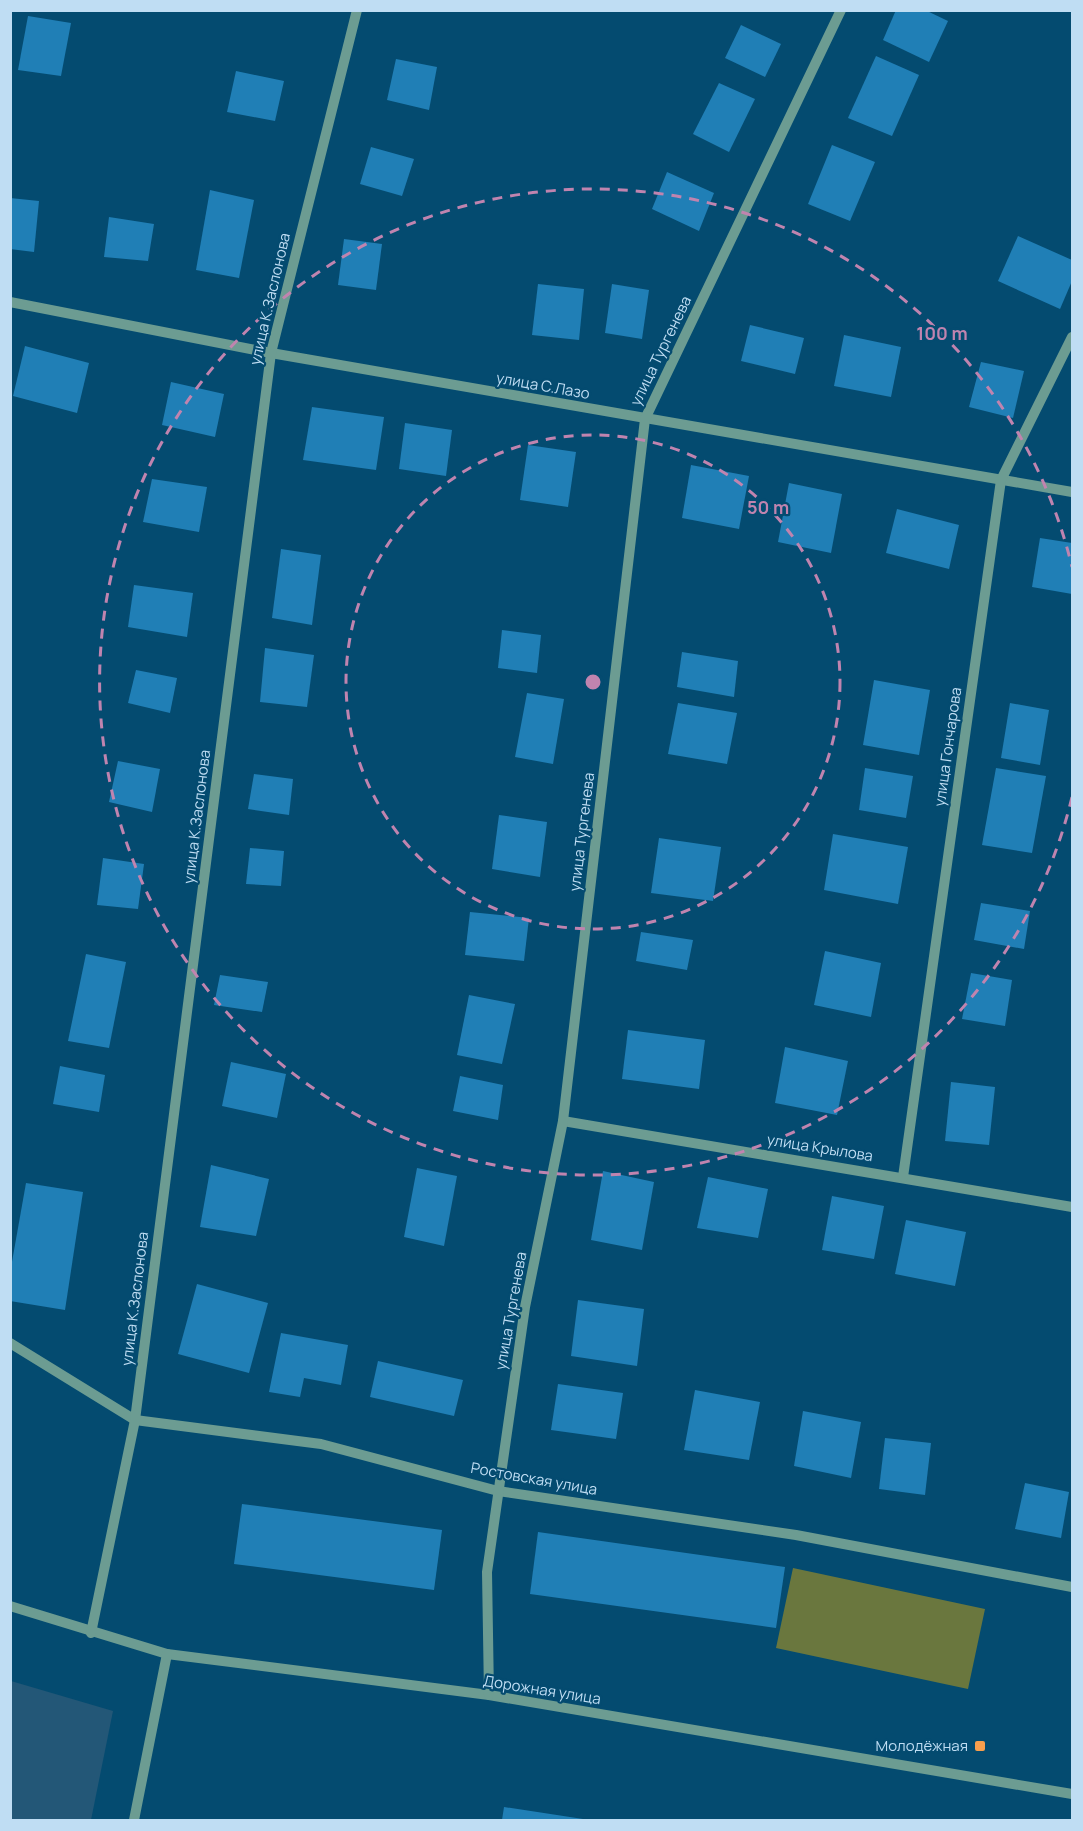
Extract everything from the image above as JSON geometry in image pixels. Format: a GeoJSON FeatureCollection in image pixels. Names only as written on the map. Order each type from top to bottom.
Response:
{"type":"FeatureCollection","features":[{"type":"Feature","properties":{"kind":"street","name":"улица К.Заслонова"},"geometry":{"type":"LineString","coordinates":[[91,1633],[135,1420],[271,353],[357,10]]}},
{"type":"Feature","properties":{"kind":"street","name":"улица Тургенева"},"geometry":{"type":"LineString","coordinates":[[489,1695],[487,1572],[525,1307],[563,1121],[645,419],[841,10]]}},
{"type":"Feature","properties":{"kind":"street","name":"улица С.Лазо"},"geometry":{"type":"LineString","coordinates":[[10,302],[271,353],[1072,492]]}},
{"type":"Feature","properties":{"kind":"street","name":"улица Гончарова"},"geometry":{"type":"LineString","coordinates":[[903,1177],[1001,480],[1072,337]]}},
{"type":"Feature","properties":{"kind":"street","name":"улица Крылова"},"geometry":{"type":"LineString","coordinates":[[563,1121],[1072,1207]]}},
{"type":"Feature","properties":{"kind":"street","name":"Ростовская улица"},"geometry":{"type":"LineString","coordinates":[[10,1344],[135,1420],[321,1444],[498,1491],[796,1535],[1072,1587]]}},
{"type":"Feature","properties":{"kind":"street","name":"Дорожная улица"},"geometry":{"type":"LineString","coordinates":[[10,1606],[91,1633],[166,1654],[489,1695],[1072,1794]]}},
{"type":"Feature","properties":{"kind":"street"},"geometry":{"type":"LineString","coordinates":[[134,1821],[166,1654]]}},
{"type":"Feature","properties":{"kind":"shaded area"},"geometry":{"type":"Polygon","coordinates":[[[11,1681],[113,1711],[91,1820],[11,1820],[11,1681]]]}},
{"type":"Feature","properties":{"kind":"green space"},"geometry":{"type":"Polygon","coordinates":[[[793,1568],[985,1609],[968,1689],[776,1648],[793,1568]]]}},
{"type":"Feature","properties":{"kind":"building"},"geometry":{"type":"Polygon","coordinates":[[[896,10],[925,10],[948,21],[929,62],[883,40],[896,10]]]}},
{"type":"Feature","properties":{"kind":"building"},"geometry":{"type":"Polygon","coordinates":[[[28,16],[71,23],[61,76],[18,70],[28,16]]]}},
{"type":"Feature","properties":{"kind":"building"},"geometry":{"type":"Polygon","coordinates":[[[741,25],[781,44],[765,77],[725,58],[741,25]]]}},
{"type":"Feature","properties":{"kind":"building"},"geometry":{"type":"Polygon","coordinates":[[[876,56],[919,75],[892,136],[848,118],[876,56]]]}},
{"type":"Feature","properties":{"kind":"building"},"geometry":{"type":"Polygon","coordinates":[[[396,59],[437,67],[429,110],[387,100],[396,59]]]}},
{"type":"Feature","properties":{"kind":"building"},"geometry":{"type":"Polygon","coordinates":[[[236,71],[284,81],[275,121],[227,112],[236,71]]]}},
{"type":"Feature","properties":{"kind":"building"},"geometry":{"type":"Polygon","coordinates":[[[719,83],[755,99],[729,152],[693,134],[719,83]]]}},
{"type":"Feature","properties":{"kind":"building"},"geometry":{"type":"Polygon","coordinates":[[[832,145],[875,162],[850,221],[808,204],[832,145]]]}},
{"type":"Feature","properties":{"kind":"building"},"geometry":{"type":"Polygon","coordinates":[[[371,147],[414,159],[402,196],[360,184],[371,147]]]}},
{"type":"Feature","properties":{"kind":"building"},"geometry":{"type":"Polygon","coordinates":[[[667,172],[714,193],[699,231],[652,209],[667,172]]]}},
{"type":"Feature","properties":{"kind":"building"},"geometry":{"type":"Polygon","coordinates":[[[210,190],[254,200],[239,278],[196,270],[210,190]]]}},
{"type":"Feature","properties":{"kind":"building"},"geometry":{"type":"Polygon","coordinates":[[[10,198],[39,201],[34,252],[10,249],[10,198]]]}},
{"type":"Feature","properties":{"kind":"building"},"geometry":{"type":"Polygon","coordinates":[[[109,217],[154,224],[148,261],[104,257],[109,217]]]}},
{"type":"Feature","properties":{"kind":"building"},"geometry":{"type":"Polygon","coordinates":[[[1018,236],[1072,260],[1072,281],[1060,309],[998,281],[1018,236]]]}},
{"type":"Feature","properties":{"kind":"building"},"geometry":{"type":"Polygon","coordinates":[[[344,239],[382,244],[376,290],[338,285],[344,239]]]}},
{"type":"Feature","properties":{"kind":"building"},"geometry":{"type":"Polygon","coordinates":[[[538,284],[584,289],[579,340],[532,335],[538,284]]]}},
{"type":"Feature","properties":{"kind":"building"},"geometry":{"type":"Polygon","coordinates":[[[612,284],[649,290],[642,339],[605,333],[612,284]]]}},
{"type":"Feature","properties":{"kind":"building"},"geometry":{"type":"Polygon","coordinates":[[[750,325],[804,338],[795,374],[741,361],[750,325]]]}},
{"type":"Feature","properties":{"kind":"building"},"geometry":{"type":"Polygon","coordinates":[[[844,335],[901,347],[891,397],[834,386],[844,335]]]}},
{"type":"Feature","properties":{"kind":"building"},"geometry":{"type":"Polygon","coordinates":[[[25,346],[89,363],[77,413],[13,396],[25,346]]]}},
{"type":"Feature","properties":{"kind":"building"},"geometry":{"type":"Polygon","coordinates":[[[981,362],[1024,371],[1013,418],[969,407],[981,362]]]}},
{"type":"Feature","properties":{"kind":"building"},"geometry":{"type":"Polygon","coordinates":[[[171,382],[224,394],[215,437],[162,425],[171,382]]]}},
{"type":"Feature","properties":{"kind":"building"},"geometry":{"type":"Polygon","coordinates":[[[312,407],[384,417],[376,470],[303,460],[312,407]]]}},
{"type":"Feature","properties":{"kind":"building"},"geometry":{"type":"Polygon","coordinates":[[[405,423],[452,430],[446,476],[399,469],[405,423]]]}},
{"type":"Feature","properties":{"kind":"building"},"geometry":{"type":"Polygon","coordinates":[[[528,445],[576,452],[568,507],[520,500],[528,445]]]}},
{"type":"Feature","properties":{"kind":"building"},"geometry":{"type":"Polygon","coordinates":[[[691,465],[749,476],[739,529],[682,518],[691,465]]]}},
{"type":"Feature","properties":{"kind":"building"},"geometry":{"type":"Polygon","coordinates":[[[152,479],[207,487],[199,532],[143,522],[152,479]]]}},
{"type":"Feature","properties":{"kind":"building"},"geometry":{"type":"Polygon","coordinates":[[[789,483],[842,494],[831,553],[778,542],[789,483]]]}},
{"type":"Feature","properties":{"kind":"building"},"geometry":{"type":"Polygon","coordinates":[[[897,509],[959,525],[949,569],[886,553],[897,509]]]}},
{"type":"Feature","properties":{"kind":"building"},"geometry":{"type":"Polygon","coordinates":[[[1040,538],[1072,543],[1072,594],[1032,587],[1040,538]]]}},
{"type":"Feature","properties":{"kind":"building"},"geometry":{"type":"Polygon","coordinates":[[[281,549],[321,555],[312,625],[272,618],[281,549]]]}},
{"type":"Feature","properties":{"kind":"building"},"geometry":{"type":"Polygon","coordinates":[[[134,585],[193,593],[187,637],[128,627],[134,585]]]}},
{"type":"Feature","properties":{"kind":"building"},"geometry":{"type":"Polygon","coordinates":[[[502,630],[541,635],[537,673],[498,668],[502,630]]]}},
{"type":"Feature","properties":{"kind":"building"},"geometry":{"type":"Polygon","coordinates":[[[265,648],[314,655],[307,707],[260,702],[265,648]]]}},
{"type":"Feature","properties":{"kind":"building"},"geometry":{"type":"Polygon","coordinates":[[[682,652],[738,661],[734,697],[677,687],[682,652]]]}},
{"type":"Feature","properties":{"kind":"building"},"geometry":{"type":"Polygon","coordinates":[[[136,670],[177,678],[170,713],[128,703],[136,670]]]}},
{"type":"Feature","properties":{"kind":"building"},"geometry":{"type":"Polygon","coordinates":[[[874,680],[930,690],[919,755],[863,745],[874,680]]]}},
{"type":"Feature","properties":{"kind":"building"},"geometry":{"type":"Polygon","coordinates":[[[527,693],[564,699],[553,764],[515,757],[527,693]]]}},
{"type":"Feature","properties":{"kind":"building"},"geometry":{"type":"Polygon","coordinates":[[[678,703],[737,713],[727,764],[668,754],[678,703]]]}},
{"type":"Feature","properties":{"kind":"building"},"geometry":{"type":"Polygon","coordinates":[[[1010,703],[1049,710],[1040,765],[1001,758],[1010,703]]]}},
{"type":"Feature","properties":{"kind":"building"},"geometry":{"type":"Polygon","coordinates":[[[118,761],[160,769],[152,812],[109,802],[118,761]]]}},
{"type":"Feature","properties":{"kind":"building"},"geometry":{"type":"Polygon","coordinates":[[[865,768],[913,776],[906,818],[859,810],[865,768]]]}},
{"type":"Feature","properties":{"kind":"building"},"geometry":{"type":"Polygon","coordinates":[[[996,768],[1046,776],[1032,853],[982,845],[996,768]]]}},
{"type":"Feature","properties":{"kind":"building"},"geometry":{"type":"Polygon","coordinates":[[[254,774],[293,779],[289,815],[248,809],[254,774]]]}},
{"type":"Feature","properties":{"kind":"building"},"geometry":{"type":"Polygon","coordinates":[[[499,815],[547,822],[540,877],[492,869],[499,815]]]}},
{"type":"Feature","properties":{"kind":"building"},"geometry":{"type":"Polygon","coordinates":[[[833,834],[908,847],[898,904],[824,890],[833,834]]]}},
{"type":"Feature","properties":{"kind":"building"},"geometry":{"type":"Polygon","coordinates":[[[659,838],[721,847],[713,901],[651,893],[659,838]]]}},
{"type":"Feature","properties":{"kind":"building"},"geometry":{"type":"Polygon","coordinates":[[[250,848],[284,851],[281,886],[246,884],[250,848]]]}},
{"type":"Feature","properties":{"kind":"building"},"geometry":{"type":"Polygon","coordinates":[[[103,858],[144,864],[138,909],[97,905],[103,858]]]}},
{"type":"Feature","properties":{"kind":"building"},"geometry":{"type":"Polygon","coordinates":[[[981,903],[1030,911],[1024,949],[974,940],[981,903]]]}},
{"type":"Feature","properties":{"kind":"building"},"geometry":{"type":"Polygon","coordinates":[[[470,912],[529,918],[524,961],[465,955],[470,912]]]}},
{"type":"Feature","properties":{"kind":"building"},"geometry":{"type":"Polygon","coordinates":[[[641,932],[693,940],[687,970],[636,961],[641,932]]]}},
{"type":"Feature","properties":{"kind":"building"},"geometry":{"type":"Polygon","coordinates":[[[825,951],[881,963],[871,1017],[814,1005],[825,951]]]}},
{"type":"Feature","properties":{"kind":"building"},"geometry":{"type":"Polygon","coordinates":[[[86,954],[126,962],[109,1048],[68,1041],[86,954]]]}},
{"type":"Feature","properties":{"kind":"building"},"geometry":{"type":"Polygon","coordinates":[[[971,973],[1012,980],[1005,1026],[962,1019],[971,973]]]}},
{"type":"Feature","properties":{"kind":"building"},"geometry":{"type":"Polygon","coordinates":[[[220,975],[268,982],[262,1012],[214,1005],[220,975]]]}},
{"type":"Feature","properties":{"kind":"building"},"geometry":{"type":"Polygon","coordinates":[[[469,995],[515,1004],[502,1064],[457,1055],[469,995]]]}},
{"type":"Feature","properties":{"kind":"building"},"geometry":{"type":"Polygon","coordinates":[[[628,1030],[705,1040],[699,1089],[622,1079],[628,1030]]]}},
{"type":"Feature","properties":{"kind":"building"},"geometry":{"type":"Polygon","coordinates":[[[785,1047],[848,1061],[837,1115],[775,1103],[785,1047]]]}},
{"type":"Feature","properties":{"kind":"building"},"geometry":{"type":"Polygon","coordinates":[[[231,1062],[286,1074],[277,1118],[222,1106],[231,1062]]]}},
{"type":"Feature","properties":{"kind":"building"},"geometry":{"type":"Polygon","coordinates":[[[60,1066],[105,1075],[99,1112],[53,1104],[60,1066]]]}},
{"type":"Feature","properties":{"kind":"building"},"geometry":{"type":"Polygon","coordinates":[[[460,1076],[503,1085],[498,1120],[453,1111],[460,1076]]]}},
{"type":"Feature","properties":{"kind":"building"},"geometry":{"type":"Polygon","coordinates":[[[951,1082],[995,1087],[989,1145],[945,1141],[951,1082]]]}},
{"type":"Feature","properties":{"kind":"building"},"geometry":{"type":"Polygon","coordinates":[[[211,1165],[269,1179],[256,1236],[200,1227],[211,1165]]]}},
{"type":"Feature","properties":{"kind":"building"},"geometry":{"type":"Polygon","coordinates":[[[417,1168],[457,1176],[444,1246],[404,1237],[417,1168]]]}},
{"type":"Feature","properties":{"kind":"building"},"geometry":{"type":"Polygon","coordinates":[[[603,1171],[654,1182],[642,1250],[591,1240],[603,1171]]]}},
{"type":"Feature","properties":{"kind":"building"},"geometry":{"type":"Polygon","coordinates":[[[708,1177],[768,1189],[758,1238],[697,1228],[708,1177]]]}},
{"type":"Feature","properties":{"kind":"building"},"geometry":{"type":"Polygon","coordinates":[[[26,1183],[83,1192],[65,1310],[10,1301],[10,1273],[26,1183]]]}},
{"type":"Feature","properties":{"kind":"building"},"geometry":{"type":"Polygon","coordinates":[[[832,1196],[884,1206],[874,1259],[822,1250],[832,1196]]]}},
{"type":"Feature","properties":{"kind":"building"},"geometry":{"type":"Polygon","coordinates":[[[906,1220],[966,1232],[955,1286],[895,1274],[906,1220]]]}},
{"type":"Feature","properties":{"kind":"building"},"geometry":{"type":"Polygon","coordinates":[[[197,1284],[268,1303],[249,1373],[178,1354],[197,1284]]]}},
{"type":"Feature","properties":{"kind":"building"},"geometry":{"type":"Polygon","coordinates":[[[578,1300],[644,1309],[637,1366],[571,1356],[578,1300]]]}},
{"type":"Feature","properties":{"kind":"building"},"geometry":{"type":"Polygon","coordinates":[[[281,1333],[348,1345],[341,1385],[304,1378],[300,1397],[269,1392],[281,1333]]]}},
{"type":"Feature","properties":{"kind":"building"},"geometry":{"type":"Polygon","coordinates":[[[378,1361],[463,1380],[454,1416],[370,1397],[378,1361]]]}},
{"type":"Feature","properties":{"kind":"building"},"geometry":{"type":"Polygon","coordinates":[[[558,1384],[623,1393],[616,1439],[551,1430],[558,1384]]]}},
{"type":"Feature","properties":{"kind":"building"},"geometry":{"type":"Polygon","coordinates":[[[695,1390],[760,1402],[749,1460],[684,1450],[695,1390]]]}},
{"type":"Feature","properties":{"kind":"building"},"geometry":{"type":"Polygon","coordinates":[[[803,1411],[861,1422],[851,1478],[794,1466],[803,1411]]]}},
{"type":"Feature","properties":{"kind":"building"},"geometry":{"type":"Polygon","coordinates":[[[885,1438],[931,1443],[925,1495],[879,1489],[885,1438]]]}},
{"type":"Feature","properties":{"kind":"building"},"geometry":{"type":"Polygon","coordinates":[[[1025,1483],[1069,1492],[1061,1538],[1015,1529],[1025,1483]]]}},
{"type":"Feature","properties":{"kind":"building"},"geometry":{"type":"Polygon","coordinates":[[[242,1504],[442,1530],[434,1590],[234,1564],[242,1504]]]}},
{"type":"Feature","properties":{"kind":"building"},"geometry":{"type":"Polygon","coordinates":[[[538,1532],[785,1567],[776,1628],[530,1594],[538,1532]]]}},
{"type":"Feature","properties":{"kind":"building"},"geometry":{"type":"Polygon","coordinates":[[[504,1807],[583,1819],[583,1820],[502,1820],[504,1807]]]}},
{"type":"Feature","properties":{"kind":"place","name":"Молодёжная"},"geometry":{"type":"Point","coordinates":[980,1746]}}]}
